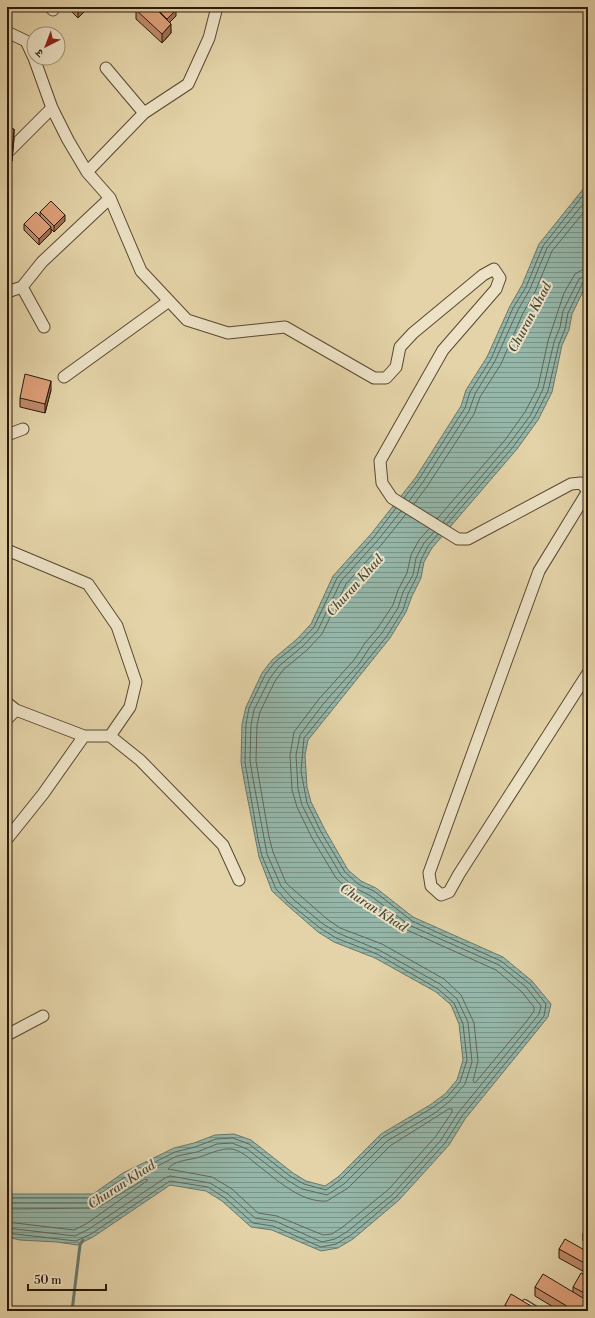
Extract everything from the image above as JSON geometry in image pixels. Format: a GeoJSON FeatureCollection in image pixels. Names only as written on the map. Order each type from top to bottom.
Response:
{"type":"FeatureCollection","features":[{"type":"Feature","properties":{"kind":"street"},"geometry":{"type":"LineString","coordinates":[[87,172],[144,114],[188,84],[209,38],[217,7]]}},
{"type":"Feature","properties":{"kind":"street"},"geometry":{"type":"LineString","coordinates":[[7,32],[26,41]]}},
{"type":"Feature","properties":{"kind":"street"},"geometry":{"type":"LineString","coordinates":[[37,66],[52,108],[87,172],[110,198],[141,271],[187,320],[228,333],[285,327],[374,378],[386,378],[396,367],[400,347],[413,333],[483,275],[494,269],[500,278],[496,289],[443,350],[380,461],[382,484],[392,498],[458,539],[468,539],[571,484],[581,483],[588,491],[539,571],[434,858],[429,873],[431,886],[441,896],[449,892],[459,874],[588,673]]}},
{"type":"Feature","properties":{"kind":"street"},"geometry":{"type":"LineString","coordinates":[[106,68],[144,114]]}},
{"type":"Feature","properties":{"kind":"street"},"geometry":{"type":"LineString","coordinates":[[7,153],[52,108]]}},
{"type":"Feature","properties":{"kind":"street"},"geometry":{"type":"LineString","coordinates":[[7,292],[22,287],[42,262],[110,198]]}},
{"type":"Feature","properties":{"kind":"street"},"geometry":{"type":"LineString","coordinates":[[22,287],[44,327]]}},
{"type":"Feature","properties":{"kind":"street"},"geometry":{"type":"LineString","coordinates":[[64,377],[169,301]]}},
{"type":"Feature","properties":{"kind":"street"},"geometry":{"type":"LineString","coordinates":[[7,435],[23,429]]}},
{"type":"Feature","properties":{"kind":"street"},"geometry":{"type":"LineString","coordinates":[[7,550],[88,584],[117,626],[136,682],[130,707],[110,736]]}},
{"type":"Feature","properties":{"kind":"street"},"geometry":{"type":"LineString","coordinates":[[7,703],[16,710],[84,736],[110,736],[140,760],[223,845],[239,880]]}},
{"type":"Feature","properties":{"kind":"street"},"geometry":{"type":"LineString","coordinates":[[7,720],[16,710]]}},
{"type":"Feature","properties":{"kind":"street"},"geometry":{"type":"LineString","coordinates":[[7,839],[43,794],[84,736]]}},
{"type":"Feature","properties":{"kind":"street"},"geometry":{"type":"LineString","coordinates":[[7,1035],[43,1016]]}},
{"type":"Feature","properties":{"kind":"lane"},"geometry":{"type":"LineString","coordinates":[[517,1299],[538,1311]]}},
{"type":"Feature","properties":{"kind":"water","name":"Churan Khad"},"geometry":{"type":"Polygon","coordinates":[[[588,178],[588,281],[572,314],[569,330],[562,345],[552,392],[538,420],[517,449],[432,548],[424,562],[421,578],[406,612],[390,638],[308,740],[305,755],[307,787],[311,802],[348,870],[361,881],[376,888],[413,917],[503,957],[532,981],[551,1004],[548,1017],[465,1119],[449,1145],[399,1200],[353,1239],[338,1248],[321,1251],[272,1230],[251,1227],[222,1201],[206,1191],[170,1185],[93,1237],[77,1245],[57,1242],[20,1240],[7,1237],[7,1194],[93,1194],[123,1173],[174,1148],[194,1143],[215,1135],[234,1134],[251,1140],[293,1173],[306,1181],[325,1186],[338,1177],[381,1134],[430,1105],[445,1094],[457,1080],[463,1060],[459,1024],[451,1005],[436,992],[375,958],[334,942],[318,932],[272,891],[259,857],[244,780],[241,762],[242,724],[246,707],[262,673],[272,660],[297,639],[311,624],[333,576],[371,534],[416,477],[461,406],[466,390],[487,357],[510,306],[522,285],[539,244],[584,188],[588,178]]]}},
{"type":"Feature","properties":{"kind":"building"},"geometry":{"type":"Polygon","coordinates":[[[73,7],[83,7],[78,12],[73,7]]]}},
{"type":"Feature","properties":{"kind":"building"},"geometry":{"type":"Polygon","coordinates":[[[139,7],[154,7],[171,24],[162,34],[136,10],[139,7]]]}},
{"type":"Feature","properties":{"kind":"building"},"geometry":{"type":"Polygon","coordinates":[[[155,7],[173,7],[176,10],[167,19],[155,7]]]}},
{"type":"Feature","properties":{"kind":"building"},"geometry":{"type":"Polygon","coordinates":[[[7,128],[14,129],[12,152],[7,152],[7,128]]]}},
{"type":"Feature","properties":{"kind":"building"},"geometry":{"type":"Polygon","coordinates":[[[51,201],[65,215],[54,226],[40,212],[51,201]]]}},
{"type":"Feature","properties":{"kind":"building"},"geometry":{"type":"Polygon","coordinates":[[[36,212],[51,227],[39,239],[24,224],[36,212]]]}},
{"type":"Feature","properties":{"kind":"building"},"geometry":{"type":"Polygon","coordinates":[[[25,374],[51,381],[45,404],[20,398],[25,374]]]}},
{"type":"Feature","properties":{"kind":"building"},"geometry":{"type":"Polygon","coordinates":[[[588,1226],[588,1238],[583,1234],[588,1226]]]}},
{"type":"Feature","properties":{"kind":"building"},"geometry":{"type":"Polygon","coordinates":[[[565,1239],[588,1252],[588,1265],[559,1249],[565,1239]]]}},
{"type":"Feature","properties":{"kind":"building"},"geometry":{"type":"Polygon","coordinates":[[[581,1273],[588,1277],[588,1295],[573,1287],[581,1273]]]}},
{"type":"Feature","properties":{"kind":"building"},"geometry":{"type":"Polygon","coordinates":[[[543,1274],[588,1301],[588,1311],[575,1311],[535,1287],[543,1274]]]}},
{"type":"Feature","properties":{"kind":"building"},"geometry":{"type":"Polygon","coordinates":[[[511,1294],[531,1306],[528,1311],[514,1311],[505,1305],[511,1294]]]}},
{"type":"Feature","properties":{"kind":"waterway"},"geometry":{"type":"LineString","coordinates":[[72,1311],[80,1245],[83,1240]]}}]}
